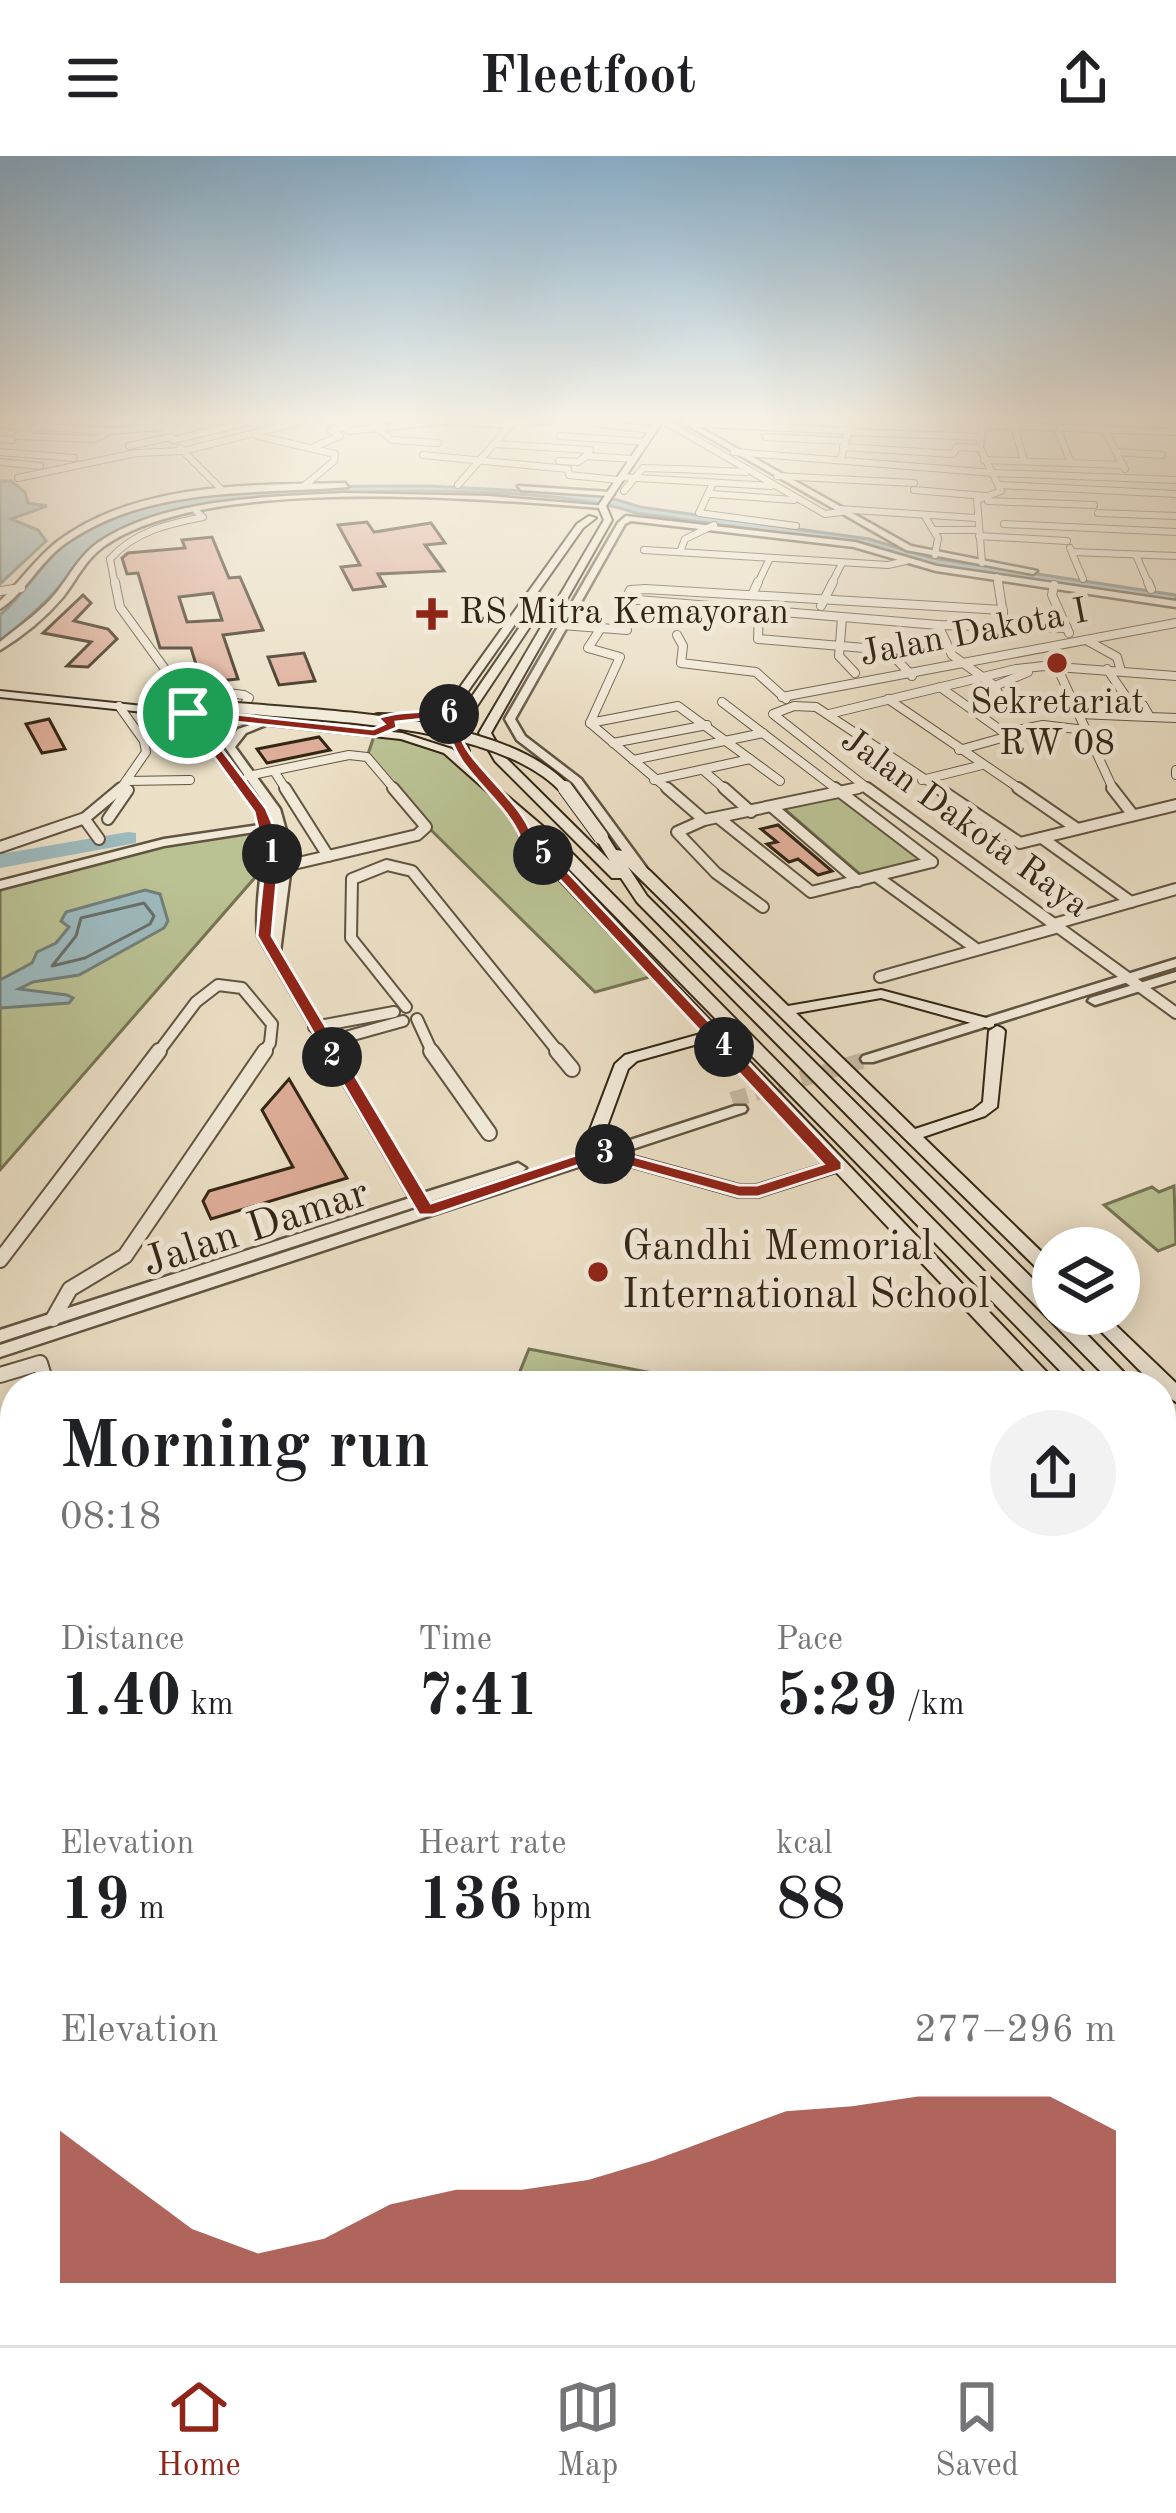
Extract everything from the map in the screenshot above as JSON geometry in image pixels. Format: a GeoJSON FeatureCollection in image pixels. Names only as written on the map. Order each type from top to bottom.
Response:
{"type":"FeatureCollection","features":[{"type":"Feature","properties":{"kind":"main road"},"geometry":{"type":"LineString","coordinates":[[583,523],[522,635],[455,730],[456,741],[476,771],[554,843],[1072,1371]]}},
{"type":"Feature","properties":{"kind":"main road"},"geometry":{"type":"LineString","coordinates":[[444,713],[590,523]]}},
{"type":"Feature","properties":{"kind":"main road"},"geometry":{"type":"LineString","coordinates":[[606,523],[587,571],[539,639],[487,727],[488,746],[1032,1289]]}},
{"type":"Feature","properties":{"kind":"main road"},"geometry":{"type":"LineString","coordinates":[[578,541],[596,542]]}},
{"type":"Feature","properties":{"kind":"main road"},"geometry":{"type":"LineString","coordinates":[[509,628],[522,635]]}},
{"type":"Feature","properties":{"kind":"main road"},"geometry":{"type":"LineString","coordinates":[[539,639],[554,640]]}},
{"type":"Feature","properties":{"kind":"main road"},"geometry":{"type":"LineString","coordinates":[[501,665],[522,667]]}},
{"type":"Feature","properties":{"kind":"main road"},"geometry":{"type":"LineString","coordinates":[[0,684],[438,734],[506,749],[531,759],[556,778],[641,899]]}},
{"type":"Feature","properties":{"kind":"main road"},"geometry":{"type":"LineString","coordinates":[[461,694],[481,690]]}},
{"type":"Feature","properties":{"kind":"main road"},"geometry":{"type":"LineString","coordinates":[[4,696],[375,733],[428,743],[476,771]]}},
{"type":"Feature","properties":{"kind":"main road"},"geometry":{"type":"LineString","coordinates":[[172,702],[384,718],[444,713],[487,727]]}},
{"type":"Feature","properties":{"kind":"main road"},"geometry":{"type":"LineString","coordinates":[[375,733],[392,725],[384,718]]}},
{"type":"Feature","properties":{"kind":"main road"},"geometry":{"type":"LineString","coordinates":[[520,815],[525,834],[539,850],[1035,1371]]}},
{"type":"Feature","properties":{"kind":"main road"},"geometry":{"type":"LineString","coordinates":[[605,843],[646,874],[1032,1253]]}},
{"type":"Feature","properties":{"kind":"main road"},"geometry":{"type":"LineString","coordinates":[[782,1011],[881,994],[993,1027],[991,1104],[980,1113],[912,1136]]}},
{"type":"Feature","properties":{"kind":"main road"},"geometry":{"type":"LineString","coordinates":[[713,1035],[631,1058],[621,1067],[597,1148],[739,1191],[758,1191],[836,1166]]}},
{"type":"Feature","properties":{"kind":"main road"},"geometry":{"type":"LineString","coordinates":[[894,1149],[967,1190]]}},
{"type":"Feature","properties":{"kind":"main road"},"geometry":{"type":"LineString","coordinates":[[890,1222],[936,1232]]}},
{"type":"Feature","properties":{"kind":"main road"},"geometry":{"type":"LineString","coordinates":[[1077,1335],[1112,1371]]}},
{"type":"Feature","properties":{"kind":"main road"},"geometry":{"type":"LineString","coordinates":[[1115,1335],[1152,1371]]}},
{"type":"Feature","properties":{"kind":"street"},"geometry":{"type":"LineString","coordinates":[[0,606],[52,550],[93,523]]}},
{"type":"Feature","properties":{"kind":"street"},"geometry":{"type":"LineString","coordinates":[[0,647],[53,602],[100,545],[147,523]]}},
{"type":"Feature","properties":{"kind":"street"},"geometry":{"type":"LineString","coordinates":[[177,523],[156,528],[118,548],[110,559],[120,607],[178,687],[248,696],[244,705]]}},
{"type":"Feature","properties":{"kind":"street"},"geometry":{"type":"LineString","coordinates":[[625,523],[587,571],[510,718],[521,738],[577,781],[646,874]]}},
{"type":"Feature","properties":{"kind":"street"},"geometry":{"type":"LineString","coordinates":[[684,523],[870,548],[906,561],[1176,604]]}},
{"type":"Feature","properties":{"kind":"street"},"geometry":{"type":"LineString","coordinates":[[775,523],[796,526]]}},
{"type":"Feature","properties":{"kind":"street"},"geometry":{"type":"LineString","coordinates":[[865,523],[934,555],[1176,592]]}},
{"type":"Feature","properties":{"kind":"street"},"geometry":{"type":"LineString","coordinates":[[929,523],[938,546],[934,555]]}},
{"type":"Feature","properties":{"kind":"street"},"geometry":{"type":"LineString","coordinates":[[977,523],[982,563]]}},
{"type":"Feature","properties":{"kind":"street"},"geometry":{"type":"LineString","coordinates":[[1102,523],[1104,529]]}},
{"type":"Feature","properties":{"kind":"street"},"geometry":{"type":"LineString","coordinates":[[1004,524],[1176,532]]}},
{"type":"Feature","properties":{"kind":"street"},"geometry":{"type":"LineString","coordinates":[[680,552],[685,539],[714,526]]}},
{"type":"Feature","properties":{"kind":"street"},"geometry":{"type":"LineString","coordinates":[[1061,526],[1083,579]]}},
{"type":"Feature","properties":{"kind":"street"},"geometry":{"type":"LineString","coordinates":[[875,529],[892,530]]}},
{"type":"Feature","properties":{"kind":"street"},"geometry":{"type":"LineString","coordinates":[[934,530],[1067,542]]}},
{"type":"Feature","properties":{"kind":"street"},"geometry":{"type":"LineString","coordinates":[[644,550],[888,565],[906,561]]}},
{"type":"Feature","properties":{"kind":"street"},"geometry":{"type":"LineString","coordinates":[[1072,552],[1176,556]]}},
{"type":"Feature","properties":{"kind":"street"},"geometry":{"type":"LineString","coordinates":[[1136,555],[1151,589]]}},
{"type":"Feature","properties":{"kind":"street"},"geometry":{"type":"LineString","coordinates":[[752,595],[770,557]]}},
{"type":"Feature","properties":{"kind":"street"},"geometry":{"type":"LineString","coordinates":[[818,616],[842,562]]}},
{"type":"Feature","properties":{"kind":"street"},"geometry":{"type":"LineString","coordinates":[[997,577],[1006,628]]}},
{"type":"Feature","properties":{"kind":"street"},"geometry":{"type":"LineString","coordinates":[[1054,585],[1052,596],[1072,639],[1109,651],[1121,662],[1121,671]]}},
{"type":"Feature","properties":{"kind":"street"},"geometry":{"type":"LineString","coordinates":[[0,591],[21,588]]}},
{"type":"Feature","properties":{"kind":"street"},"geometry":{"type":"LineString","coordinates":[[1003,610],[639,589],[630,590],[626,599],[944,625],[1067,628]]}},
{"type":"Feature","properties":{"kind":"street"},"geometry":{"type":"LineString","coordinates":[[952,607],[943,641],[962,666],[995,686],[1002,702],[996,707]]}},
{"type":"Feature","properties":{"kind":"street"},"geometry":{"type":"LineString","coordinates":[[759,612],[755,638],[891,651],[912,676]]}},
{"type":"Feature","properties":{"kind":"street"},"geometry":{"type":"LineString","coordinates":[[842,618],[839,656],[855,673]]}},
{"type":"Feature","properties":{"kind":"street","name":"Jalan Dakota I"},"geometry":{"type":"LineString","coordinates":[[782,697],[1176,623]]}},
{"type":"Feature","properties":{"kind":"street"},"geometry":{"type":"LineString","coordinates":[[562,625],[627,630]]}},
{"type":"Feature","properties":{"kind":"street"},"geometry":{"type":"LineString","coordinates":[[777,641],[782,625]]}},
{"type":"Feature","properties":{"kind":"street"},"geometry":{"type":"LineString","coordinates":[[590,723],[620,657],[588,648],[601,628]]}},
{"type":"Feature","properties":{"kind":"street"},"geometry":{"type":"LineString","coordinates":[[677,635],[683,646],[682,664],[750,671],[794,706],[816,707],[829,714],[1008,839],[1020,843],[1176,805]]}},
{"type":"Feature","properties":{"kind":"street"},"geometry":{"type":"LineString","coordinates":[[1028,644],[1039,651]]}},
{"type":"Feature","properties":{"kind":"street"},"geometry":{"type":"LineString","coordinates":[[750,671],[754,660]]}},
{"type":"Feature","properties":{"kind":"street"},"geometry":{"type":"LineString","coordinates":[[829,714],[1030,667],[1175,678]]}},
{"type":"Feature","properties":{"kind":"street"},"geometry":{"type":"LineString","coordinates":[[995,686],[1024,676],[1030,667]]}},
{"type":"Feature","properties":{"kind":"street"},"geometry":{"type":"LineString","coordinates":[[1057,667],[1117,800],[1133,814]]}},
{"type":"Feature","properties":{"kind":"street"},"geometry":{"type":"LineString","coordinates":[[1107,670],[1130,702],[1143,705],[1150,717]]}},
{"type":"Feature","properties":{"kind":"street"},"geometry":{"type":"LineString","coordinates":[[940,687],[1008,732],[1042,725],[1085,730]]}},
{"type":"Feature","properties":{"kind":"street"},"geometry":{"type":"LineString","coordinates":[[888,699],[1076,828]]}},
{"type":"Feature","properties":{"kind":"street"},"geometry":{"type":"LineString","coordinates":[[720,819],[805,890],[816,892],[932,860],[722,702]]}},
{"type":"Feature","properties":{"kind":"street"},"geometry":{"type":"LineString","coordinates":[[108,818],[146,752],[144,741],[119,706]]}},
{"type":"Feature","properties":{"kind":"street"},"geometry":{"type":"LineString","coordinates":[[590,723],[670,706],[688,709],[779,781]]}},
{"type":"Feature","properties":{"kind":"street","name":"Jalan Dakota Raya"},"geometry":{"type":"LineString","coordinates":[[794,706],[776,710],[775,716],[865,787],[1176,1012]]}},
{"type":"Feature","properties":{"kind":"street"},"geometry":{"type":"LineString","coordinates":[[188,713],[273,826],[285,866],[274,952]]}},
{"type":"Feature","properties":{"kind":"street"},"geometry":{"type":"LineString","coordinates":[[1079,714],[1175,720]]}},
{"type":"Feature","properties":{"kind":"street"},"geometry":{"type":"LineString","coordinates":[[268,722],[242,731],[230,744],[274,809],[262,924],[314,1027],[423,1205]]}},
{"type":"Feature","properties":{"kind":"street"},"geometry":{"type":"LineString","coordinates":[[590,723],[704,820]]}},
{"type":"Feature","properties":{"kind":"street"},"geometry":{"type":"LineString","coordinates":[[613,743],[707,725]]}},
{"type":"Feature","properties":{"kind":"street"},"geometry":{"type":"LineString","coordinates":[[959,750],[1009,738],[1008,732]]}},
{"type":"Feature","properties":{"kind":"street"},"geometry":{"type":"LineString","coordinates":[[633,760],[763,733]]}},
{"type":"Feature","properties":{"kind":"street"},"geometry":{"type":"LineString","coordinates":[[248,776],[349,755],[367,757],[426,827],[417,835],[285,866]]}},
{"type":"Feature","properties":{"kind":"street"},"geometry":{"type":"LineString","coordinates":[[654,780],[750,759]]}},
{"type":"Feature","properties":{"kind":"street"},"geometry":{"type":"LineString","coordinates":[[922,780],[982,765]]}},
{"type":"Feature","properties":{"kind":"street"},"geometry":{"type":"LineString","coordinates":[[703,770],[751,812]]}},
{"type":"Feature","properties":{"kind":"street"},"geometry":{"type":"LineString","coordinates":[[274,771],[328,856]]}},
{"type":"Feature","properties":{"kind":"street"},"geometry":{"type":"LineString","coordinates":[[0,848],[86,821],[130,781],[190,780]]}},
{"type":"Feature","properties":{"kind":"street"},"geometry":{"type":"LineString","coordinates":[[763,907],[716,874],[677,834],[704,820],[865,787]]}},
{"type":"Feature","properties":{"kind":"street"},"geometry":{"type":"LineString","coordinates":[[772,808],[858,880]]}},
{"type":"Feature","properties":{"kind":"street"},"geometry":{"type":"LineString","coordinates":[[86,821],[99,839]]}},
{"type":"Feature","properties":{"kind":"street"},"geometry":{"type":"LineString","coordinates":[[0,885],[164,843],[273,826]]}},
{"type":"Feature","properties":{"kind":"street"},"geometry":{"type":"LineString","coordinates":[[1042,838],[1131,902]]}},
{"type":"Feature","properties":{"kind":"street"},"geometry":{"type":"LineString","coordinates":[[489,1133],[351,938],[352,879],[387,865],[412,871],[572,1069]]}},
{"type":"Feature","properties":{"kind":"street"},"geometry":{"type":"LineString","coordinates":[[877,876],[975,949]]}},
{"type":"Feature","properties":{"kind":"street"},"geometry":{"type":"LineString","coordinates":[[880,977],[1176,889]]}},
{"type":"Feature","properties":{"kind":"street"},"geometry":{"type":"LineString","coordinates":[[872,1064],[1133,983],[1176,963]]}},
{"type":"Feature","properties":{"kind":"street"},"geometry":{"type":"LineString","coordinates":[[1133,983],[1176,976]]}},
{"type":"Feature","properties":{"kind":"street"},"geometry":{"type":"LineString","coordinates":[[0,1260],[196,1002],[218,985],[242,988],[272,1024],[270,1043],[125,1256],[70,1289],[53,1319]]}},
{"type":"Feature","properties":{"kind":"street"},"geometry":{"type":"LineString","coordinates":[[314,1027],[405,1015]]}},
{"type":"Feature","properties":{"kind":"street"},"geometry":{"type":"LineString","coordinates":[[324,1043],[405,1015]]}},
{"type":"Feature","properties":{"kind":"street","name":"Jalan Damar"},"geometry":{"type":"LineString","coordinates":[[0,1336],[32,1333],[736,1104]]}},
{"type":"Feature","properties":{"kind":"street","name":"Jalan Damar"},"geometry":{"type":"LineString","coordinates":[[0,1352],[53,1319],[108,1308]]}},
{"type":"Feature","properties":{"kind":"street"},"geometry":{"type":"LineString","coordinates":[[13,1371],[40,1363],[42,1371]]}},
{"type":"Feature","properties":{"kind":"green space"},"geometry":{"type":"Polygon","coordinates":[[[375,733],[448,751],[520,815],[525,834],[657,975],[595,992],[424,823],[367,757],[375,733]]]}},
{"type":"Feature","properties":{"kind":"green space"},"geometry":{"type":"Polygon","coordinates":[[[842,794],[925,861],[862,876],[782,807],[842,794]]]}},
{"type":"Feature","properties":{"kind":"green space"},"geometry":{"type":"Polygon","coordinates":[[[267,827],[272,858],[0,1170],[0,891],[6,883],[110,855],[267,827]]]}},
{"type":"Feature","properties":{"kind":"green space"},"geometry":{"type":"Polygon","coordinates":[[[1174,1186],[1176,1244],[1158,1251],[1140,1236],[1140,1227],[1130,1227],[1104,1205],[1152,1187],[1159,1192],[1174,1186]]]}},
{"type":"Feature","properties":{"kind":"green space"},"geometry":{"type":"Polygon","coordinates":[[[529,1349],[642,1371],[520,1371],[529,1349]]]}},
{"type":"Feature","properties":{"kind":"water"},"geometry":{"type":"Polygon","coordinates":[[[0,523],[21,523],[38,530],[46,541],[0,584],[0,523]]]}},
{"type":"Feature","properties":{"kind":"water"},"geometry":{"type":"Polygon","coordinates":[[[102,523],[136,523],[98,545],[0,642],[0,615],[62,547],[102,523]]]}},
{"type":"Feature","properties":{"kind":"water"},"geometry":{"type":"Polygon","coordinates":[[[709,523],[756,523],[869,539],[932,558],[1176,595],[1176,602],[937,566],[867,545],[709,523]]]}},
{"type":"Feature","properties":{"kind":"water"},"geometry":{"type":"Polygon","coordinates":[[[145,890],[160,894],[168,921],[164,928],[79,975],[33,982],[19,989],[67,995],[73,998],[69,1003],[0,1008],[0,980],[56,943],[69,927],[61,921],[66,912],[145,890]]]}},
{"type":"Feature","properties":{"kind":"building"},"geometry":{"type":"Polygon","coordinates":[[[368,523],[374,532],[431,523],[445,543],[425,545],[444,571],[378,574],[385,586],[353,590],[341,567],[360,565],[338,525],[368,523]]]}},
{"type":"Feature","properties":{"kind":"building"},"geometry":{"type":"Polygon","coordinates":[[[212,537],[229,578],[240,577],[263,630],[223,635],[238,679],[201,681],[191,648],[160,648],[138,573],[127,574],[122,558],[128,553],[185,548],[182,540],[212,537]],[[213,593],[179,597],[187,622],[222,620],[213,593]]]}},
{"type":"Feature","properties":{"kind":"building"},"geometry":{"type":"Polygon","coordinates":[[[83,595],[91,603],[74,621],[108,629],[117,639],[88,667],[67,666],[91,642],[43,633],[83,595]]]}},
{"type":"Feature","properties":{"kind":"building"},"geometry":{"type":"Polygon","coordinates":[[[304,653],[315,681],[279,685],[268,657],[304,653]]]}},
{"type":"Feature","properties":{"kind":"building"},"geometry":{"type":"Polygon","coordinates":[[[49,719],[65,749],[42,753],[26,724],[49,719]]]}},
{"type":"Feature","properties":{"kind":"building"},"geometry":{"type":"Polygon","coordinates":[[[319,737],[330,750],[267,763],[257,749],[319,737]]]}},
{"type":"Feature","properties":{"kind":"building"},"geometry":{"type":"Polygon","coordinates":[[[778,825],[832,871],[818,875],[798,859],[789,862],[767,844],[777,842],[761,829],[778,825]]]}},
{"type":"Feature","properties":{"kind":"building"},"geometry":{"type":"Polygon","coordinates":[[[289,1079],[347,1178],[211,1219],[203,1201],[209,1191],[293,1167],[262,1110],[289,1079]]]}},
{"type":"Feature","properties":{"kind":"waterway"},"geometry":{"type":"LineString","coordinates":[[0,861],[128,838]]}},
{"type":"Feature","properties":{"kind":"tunnel"},"geometry":{"type":"LineString","coordinates":[[732,1100],[868,1059]]}},
{"type":"Feature","properties":{"kind":"place","name":"RS Mitra Kemayoran"},"geometry":{"type":"Point","coordinates":[432,614]}},
{"type":"Feature","properties":{"kind":"place","name":"Sekretariat RW 08"},"geometry":{"type":"Point","coordinates":[1057,663]}},
{"type":"Feature","properties":{"kind":"place","name":"Gandhi Memorial International School"},"geometry":{"type":"Point","coordinates":[598,1272]}},
{"type":"Feature","properties":{"kind":"route"},"geometry":{"type":"LineString","coordinates":[[188,713],[375,733],[392,725],[384,718],[444,713],[464,717],[455,730],[456,741],[476,771],[520,815],[525,834],[836,1166],[758,1191],[739,1191],[600,1152],[426,1211],[264,936],[272,858],[267,827],[261,811],[188,713]]}}]}
